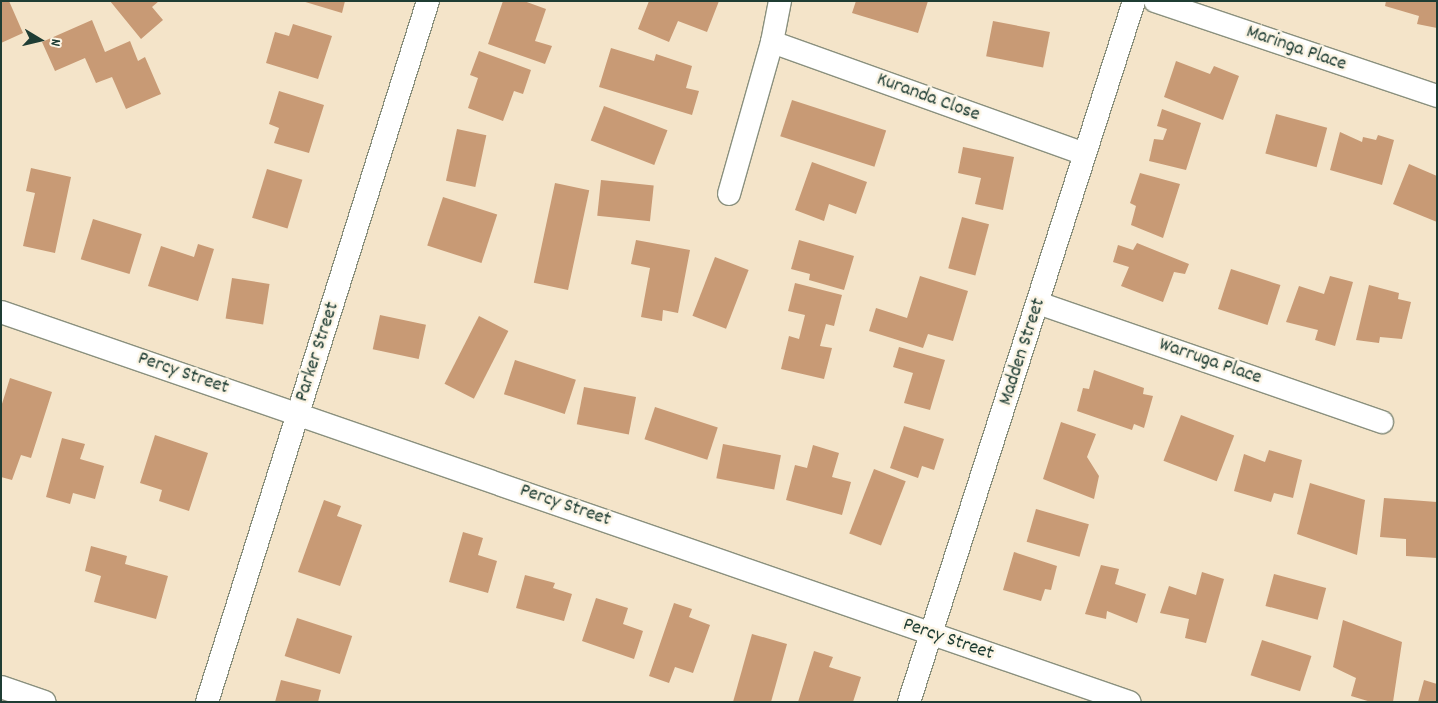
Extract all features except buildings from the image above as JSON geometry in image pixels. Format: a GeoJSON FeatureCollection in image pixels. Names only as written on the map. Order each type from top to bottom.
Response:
{"type":"FeatureCollection","features":[{"type":"Feature","properties":{"kind":"street","name":"Parker Street"},"geometry":{"type":"LineString","coordinates":[[207,702],[428,1]]}},
{"type":"Feature","properties":{"kind":"street"},"geometry":{"type":"LineString","coordinates":[[729,194],[772,42],[780,1]]}},
{"type":"Feature","properties":{"kind":"street","name":"Madden Street"},"geometry":{"type":"LineString","coordinates":[[909,702],[1134,1]]}},
{"type":"Feature","properties":{"kind":"street","name":"Maringa Place"},"geometry":{"type":"LineString","coordinates":[[1155,1],[1437,96]]}},
{"type":"Feature","properties":{"kind":"street","name":"Kuranda Close"},"geometry":{"type":"LineString","coordinates":[[772,42],[1084,154]]}},
{"type":"Feature","properties":{"kind":"street","name":"Warruga Place"},"geometry":{"type":"LineString","coordinates":[[1038,303],[1382,422]]}},
{"type":"Feature","properties":{"kind":"street","name":"Percy Street"},"geometry":{"type":"LineString","coordinates":[[1,312],[298,413],[1129,702]]}},
{"type":"Feature","properties":{"kind":"street"},"geometry":{"type":"LineString","coordinates":[[1,687],[45,702]]}}]}
